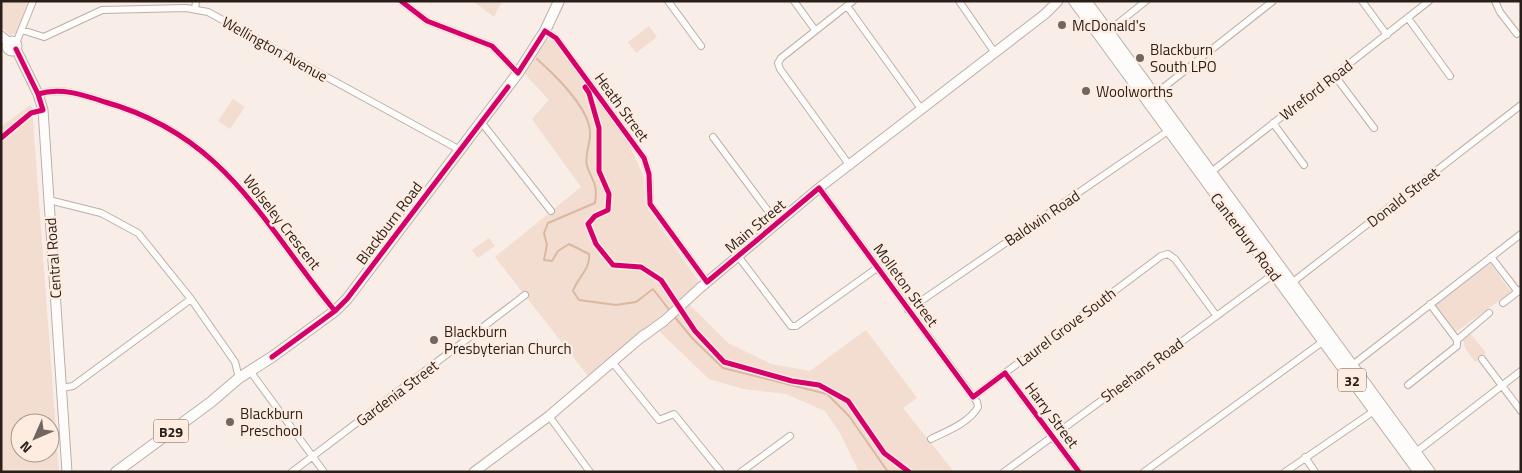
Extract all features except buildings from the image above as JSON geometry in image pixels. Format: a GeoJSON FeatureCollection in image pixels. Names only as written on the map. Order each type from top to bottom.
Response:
{"type":"FeatureCollection","features":[{"type":"Feature","properties":{"kind":"main road","name":"Blackburn Road"},"geometry":{"type":"LineString","coordinates":[[116,472],[247,373],[335,311],[352,292],[482,123],[545,31],[559,1]]}},
{"type":"Feature","properties":{"kind":"main road","name":"Canterbury Road"},"geometry":{"type":"LineString","coordinates":[[1074,1],[1154,95],[1172,128]]}},
{"type":"Feature","properties":{"kind":"main road","name":"Canterbury Road"},"geometry":{"type":"LineString","coordinates":[[1086,1],[1104,34],[1206,175],[1348,368],[1430,472]]}},
{"type":"Feature","properties":{"kind":"main road","name":"Canterbury Road"},"geometry":{"type":"LineString","coordinates":[[1348,368],[1374,411],[1419,472]]}},
{"type":"Feature","properties":{"kind":"street"},"geometry":{"type":"LineString","coordinates":[[14,45],[33,1]]}},
{"type":"Feature","properties":{"kind":"street"},"geometry":{"type":"LineString","coordinates":[[195,9],[196,1]]}},
{"type":"Feature","properties":{"kind":"street"},"geometry":{"type":"LineString","coordinates":[[401,1],[427,21],[492,46],[518,73]]}},
{"type":"Feature","properties":{"kind":"street"},"geometry":{"type":"LineString","coordinates":[[668,1],[701,46]]}},
{"type":"Feature","properties":{"kind":"street"},"geometry":{"type":"LineString","coordinates":[[794,1],[815,30]]}},
{"type":"Feature","properties":{"kind":"street"},"geometry":{"type":"LineString","coordinates":[[850,166],[780,69],[778,63],[781,58],[853,1]]}},
{"type":"Feature","properties":{"kind":"street"},"geometry":{"type":"LineString","coordinates":[[958,1],[995,53]]}},
{"type":"Feature","properties":{"kind":"street","name":"Main Street"},"geometry":{"type":"LineString","coordinates":[[474,472],[549,416],[819,188],[1045,14],[1058,1]]}},
{"type":"Feature","properties":{"kind":"street","name":"Main Street"},"geometry":{"type":"LineString","coordinates":[[1045,14],[1067,1]]}},
{"type":"Feature","properties":{"kind":"street"},"geometry":{"type":"LineString","coordinates":[[1104,34],[1146,1]]}},
{"type":"Feature","properties":{"kind":"street"},"geometry":{"type":"LineString","coordinates":[[1154,95],[1273,1]]}},
{"type":"Feature","properties":{"kind":"street"},"geometry":{"type":"LineString","coordinates":[[1362,1],[1387,35]]}},
{"type":"Feature","properties":{"kind":"street","name":"Wreford Road"},"geometry":{"type":"LineString","coordinates":[[1206,175],[1429,1]]}},
{"type":"Feature","properties":{"kind":"street"},"geometry":{"type":"LineString","coordinates":[[1495,1],[1500,12],[1517,34]]}},
{"type":"Feature","properties":{"kind":"street"},"geometry":{"type":"LineString","coordinates":[[847,6],[922,110]]}},
{"type":"Feature","properties":{"kind":"street","name":"Wellington Avenue"},"geometry":{"type":"LineString","coordinates":[[22,30],[44,37],[102,10],[195,9],[208,12],[460,150]]}},
{"type":"Feature","properties":{"kind":"street"},"geometry":{"type":"LineString","coordinates":[[1408,18],[1450,76]]}},
{"type":"Feature","properties":{"kind":"street","name":"Heath Street"},"geometry":{"type":"LineString","coordinates":[[545,31],[556,38],[644,158],[649,174],[650,204],[703,286]]}},
{"type":"Feature","properties":{"kind":"street","name":"Central Road"},"geometry":{"type":"LineString","coordinates":[[1,36],[14,45],[38,94],[43,110],[67,472]]}},
{"type":"Feature","properties":{"kind":"street"},"geometry":{"type":"LineString","coordinates":[[1335,76],[1374,128]]}},
{"type":"Feature","properties":{"kind":"street","name":"Wolseley Crescent"},"geometry":{"type":"LineString","coordinates":[[38,94],[55,91],[81,95],[119,106],[162,125],[200,149],[235,181],[335,311]]}},
{"type":"Feature","properties":{"kind":"street","name":"Donald Street"},"geometry":{"type":"LineString","coordinates":[[1288,286],[1521,106]]}},
{"type":"Feature","properties":{"kind":"street"},"geometry":{"type":"LineString","coordinates":[[482,123],[551,211]]}},
{"type":"Feature","properties":{"kind":"street"},"geometry":{"type":"LineString","coordinates":[[1273,123],[1304,165]]}},
{"type":"Feature","properties":{"kind":"street","name":"Baldwin Road"},"geometry":{"type":"LineString","coordinates":[[908,310],[1172,128]]}},
{"type":"Feature","properties":{"kind":"street"},"geometry":{"type":"LineString","coordinates":[[713,137],[776,223]]}},
{"type":"Feature","properties":{"kind":"street","name":"Molleton Street"},"geometry":{"type":"LineString","coordinates":[[819,188],[973,397]]}},
{"type":"Feature","properties":{"kind":"street"},"geometry":{"type":"LineString","coordinates":[[49,200],[101,213],[138,233],[235,362],[247,373],[324,472]]}},
{"type":"Feature","properties":{"kind":"street"},"geometry":{"type":"LineString","coordinates":[[1348,368],[1521,234]]}},
{"type":"Feature","properties":{"kind":"street","name":"Laurel Grove South"},"geometry":{"type":"LineString","coordinates":[[973,397],[1161,256],[1168,254],[1175,259],[1216,315]]}},
{"type":"Feature","properties":{"kind":"street"},"geometry":{"type":"LineString","coordinates":[[738,256],[792,326],[796,326],[878,268]]}},
{"type":"Feature","properties":{"kind":"street"},"geometry":{"type":"LineString","coordinates":[[1491,257],[1519,290],[1503,303]]}},
{"type":"Feature","properties":{"kind":"street","name":"Sheehans Road"},"geometry":{"type":"LineString","coordinates":[[1004,472],[1277,271]]}},
{"type":"Feature","properties":{"kind":"street","name":"Gardenia Street"},"geometry":{"type":"LineString","coordinates":[[292,472],[525,296]]}},
{"type":"Feature","properties":{"kind":"street"},"geometry":{"type":"LineString","coordinates":[[62,388],[73,386],[190,300]]}},
{"type":"Feature","properties":{"kind":"street"},"geometry":{"type":"LineString","coordinates":[[1430,304],[1456,340]]}},
{"type":"Feature","properties":{"kind":"street"},"geometry":{"type":"LineString","coordinates":[[1408,384],[1454,350],[1456,340],[1489,313]]}},
{"type":"Feature","properties":{"kind":"street"},"geometry":{"type":"LineString","coordinates":[[1144,472],[1326,338]]}},
{"type":"Feature","properties":{"kind":"street"},"geometry":{"type":"LineString","coordinates":[[1482,359],[1521,411]]}},
{"type":"Feature","properties":{"kind":"street"},"geometry":{"type":"LineString","coordinates":[[235,362],[247,373]]}},
{"type":"Feature","properties":{"kind":"street"},"geometry":{"type":"LineString","coordinates":[[613,363],[659,420],[674,414],[721,472]]}},
{"type":"Feature","properties":{"kind":"street"},"geometry":{"type":"LineString","coordinates":[[1416,452],[1521,371]]}},
{"type":"Feature","properties":{"kind":"street","name":"Harry Street"},"geometry":{"type":"LineString","coordinates":[[1005,373],[1079,472]]}},
{"type":"Feature","properties":{"kind":"street"},"geometry":{"type":"LineString","coordinates":[[931,439],[958,425],[975,413],[978,408],[973,397]]}},
{"type":"Feature","properties":{"kind":"street"},"geometry":{"type":"LineString","coordinates":[[1285,472],[1374,411]]}},
{"type":"Feature","properties":{"kind":"street"},"geometry":{"type":"LineString","coordinates":[[549,416],[590,472]]}},
{"type":"Feature","properties":{"kind":"street"},"geometry":{"type":"LineString","coordinates":[[741,472],[790,436]]}},
{"type":"Feature","properties":{"kind":"street"},"geometry":{"type":"LineString","coordinates":[[1305,457],[1316,472]]}},
{"type":"Feature","properties":{"kind":"shaded area"},"geometry":{"type":"Polygon","coordinates":[[[1,1],[28,1],[16,33],[10,35],[1,26],[1,1]]]}},
{"type":"Feature","properties":{"kind":"shaded area"},"geometry":{"type":"Polygon","coordinates":[[[473,1],[502,1],[494,17],[473,1]]]}},
{"type":"Feature","properties":{"kind":"shaded area"},"geometry":{"type":"Polygon","coordinates":[[[649,26],[657,37],[636,53],[628,42],[649,26]]]}},
{"type":"Feature","properties":{"kind":"shaded area"},"geometry":{"type":"Polygon","coordinates":[[[553,39],[629,144],[644,177],[645,205],[700,283],[588,376],[495,257],[581,187],[532,119],[549,100],[523,72],[547,40],[553,39]]]}},
{"type":"Feature","properties":{"kind":"shaded area"},"geometry":{"type":"Polygon","coordinates":[[[233,99],[245,107],[230,129],[218,121],[233,99]]]}},
{"type":"Feature","properties":{"kind":"shaded area"},"geometry":{"type":"Polygon","coordinates":[[[30,105],[32,107],[55,413],[10,413],[10,463],[58,463],[59,472],[1,472],[1,127],[30,105]]]}},
{"type":"Feature","properties":{"kind":"shaded area"},"geometry":{"type":"Polygon","coordinates":[[[489,238],[495,246],[478,258],[472,250],[489,238]]]}},
{"type":"Feature","properties":{"kind":"shaded area"},"geometry":{"type":"Polygon","coordinates":[[[1490,263],[1511,292],[1456,332],[1435,305],[1490,263]]]}},
{"type":"Feature","properties":{"kind":"shaded area"},"geometry":{"type":"Polygon","coordinates":[[[689,304],[728,343],[771,364],[810,371],[866,330],[917,398],[903,408],[954,472],[859,472],[840,433],[825,411],[786,394],[744,389],[709,379],[660,332],[689,304]]]}},
{"type":"Feature","properties":{"kind":"shaded area"},"geometry":{"type":"Polygon","coordinates":[[[1469,332],[1486,353],[1475,362],[1465,348],[1463,339],[1469,332]]]}},
{"type":"Feature","properties":{"kind":"waterway"},"geometry":{"type":"LineString","coordinates":[[537,59],[570,92],[584,113],[590,132],[586,162],[596,191],[595,203],[548,223],[544,233],[547,245],[544,260],[552,261],[558,251],[569,244],[589,254],[586,269],[573,291],[579,300],[616,305],[636,302],[653,289],[670,311]]}},
{"type":"Feature","properties":{"kind":"waterway"},"geometry":{"type":"LineString","coordinates":[[674,316],[692,338],[723,368],[827,394],[849,416],[888,472]]}},
{"type":"Feature","properties":{"kind":"cycle path"},"geometry":{"type":"LineString","coordinates":[[401,1],[427,21],[492,46],[518,73],[545,31],[556,38],[644,158],[649,174],[650,204],[707,282],[819,188],[973,397],[1005,373],[1079,472]]}},
{"type":"Feature","properties":{"kind":"cycle path"},"geometry":{"type":"LineString","coordinates":[[1,138],[31,113],[43,110],[38,94],[16,49]]}},
{"type":"Feature","properties":{"kind":"cycle path"},"geometry":{"type":"LineString","coordinates":[[272,357],[335,311],[347,299],[508,87]]}},
{"type":"Feature","properties":{"kind":"cycle path"},"geometry":{"type":"LineString","coordinates":[[585,87],[589,93],[599,128],[599,171],[609,194],[608,210],[595,216],[588,224],[596,244],[613,265],[641,267],[661,280],[695,331],[724,362],[792,381],[819,385],[848,401],[884,453],[909,472]]}},
{"type":"Feature","properties":{"kind":"cycle path"},"geometry":{"type":"LineString","coordinates":[[38,94],[55,91],[89,97],[147,117],[182,137],[212,160],[238,186],[335,311]]}},
{"type":"Feature","properties":{"kind":"place","name":"McDonald's"},"geometry":{"type":"Point","coordinates":[1062,25]}},
{"type":"Feature","properties":{"kind":"place","name":"Blackburn South LPO"},"geometry":{"type":"Point","coordinates":[1140,58]}},
{"type":"Feature","properties":{"kind":"place","name":"Woolworths"},"geometry":{"type":"Point","coordinates":[1086,91]}},
{"type":"Feature","properties":{"kind":"place","name":"Blackburn Presbyterian Church"},"geometry":{"type":"Point","coordinates":[434,340]}},
{"type":"Feature","properties":{"kind":"place","name":"Blackburn Preschool"},"geometry":{"type":"Point","coordinates":[230,422]}}]}
